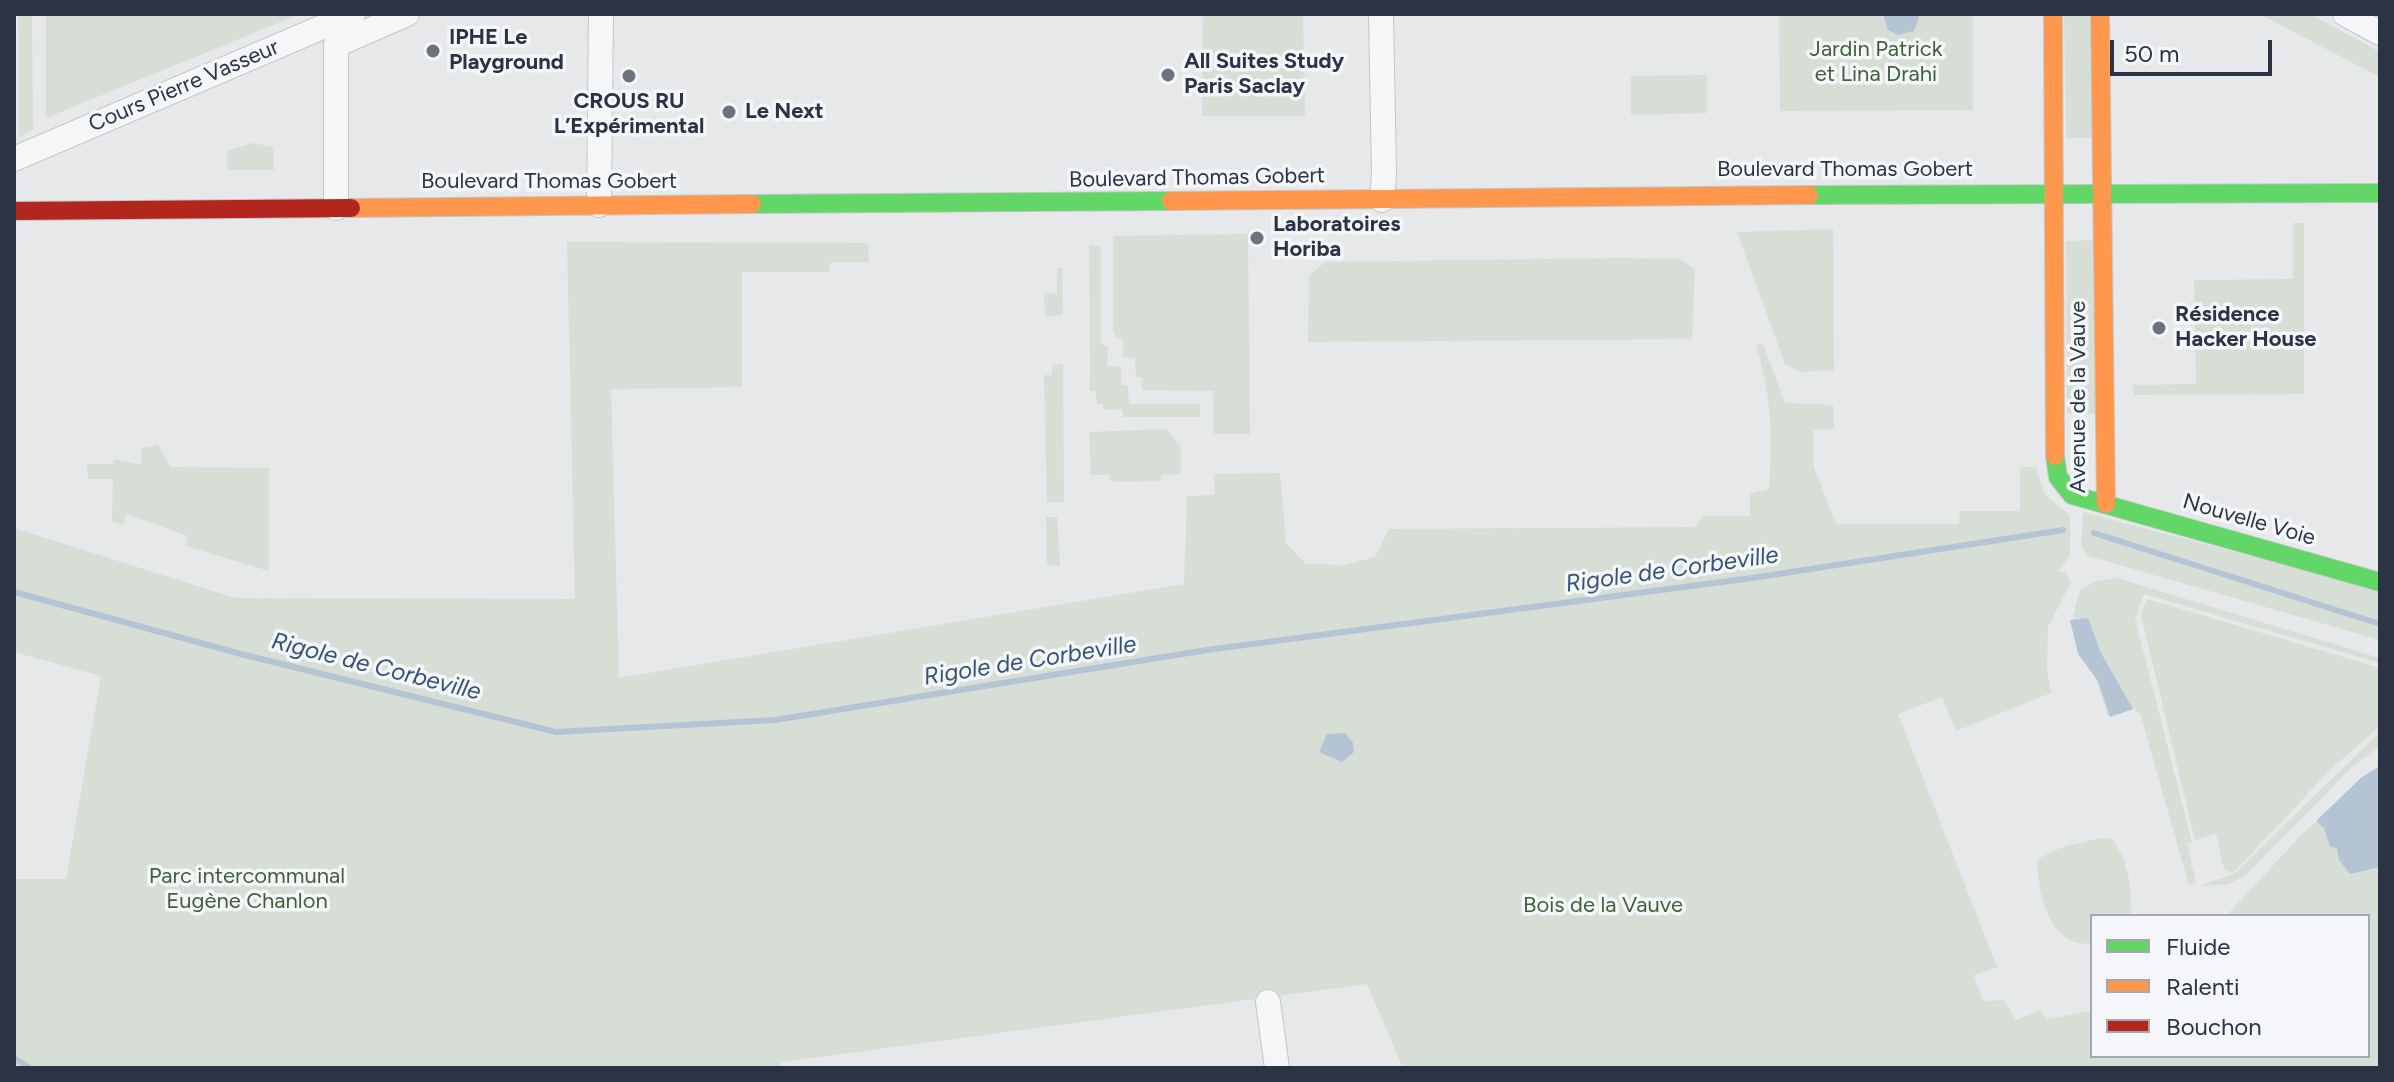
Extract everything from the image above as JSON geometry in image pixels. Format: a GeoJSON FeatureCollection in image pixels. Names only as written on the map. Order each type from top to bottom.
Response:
{"type":"FeatureCollection","features":[{"type":"Feature","properties":{"kind":"main road","name":"Avenue de la Vauve"},"geometry":{"type":"LineString","coordinates":[[2053,14],[2055,455],[2058,477],[2072,495],[2106,504],[2100,14]]}},
{"type":"Feature","properties":{"kind":"main road","name":"Boulevard Thomas Gobert"},"geometry":{"type":"LineString","coordinates":[[14,211],[2056,193],[2380,193]]}},
{"type":"Feature","properties":{"kind":"main road","name":"Nouvelle Voie"},"geometry":{"type":"LineString","coordinates":[[2106,504],[2380,582]]}},
{"type":"Feature","properties":{"kind":"street","name":"Cours Pierre Vasseur"},"geometry":{"type":"LineString","coordinates":[[14,159],[353,14]]}},
{"type":"Feature","properties":{"kind":"street"},"geometry":{"type":"LineString","coordinates":[[336,208],[336,45],[407,14]]}},
{"type":"Feature","properties":{"kind":"street"},"geometry":{"type":"LineString","coordinates":[[599,205],[601,14]]}},
{"type":"Feature","properties":{"kind":"street"},"geometry":{"type":"LineString","coordinates":[[1381,14],[1382,200]]}},
{"type":"Feature","properties":{"kind":"street"},"geometry":{"type":"LineString","coordinates":[[2345,14],[2380,33]]}},
{"type":"Feature","properties":{"kind":"street"},"geometry":{"type":"LineString","coordinates":[[1268,1002],[1277,1068]]}},
{"type":"Feature","properties":{"kind":"green space"},"geometry":{"type":"Polygon","coordinates":[[[18,14],[32,14],[33,130],[19,137],[18,14]]]}},
{"type":"Feature","properties":{"kind":"green space"},"geometry":{"type":"Polygon","coordinates":[[[46,14],[300,14],[46,118],[46,14]]]}},
{"type":"Feature","properties":{"kind":"green space"},"geometry":{"type":"Polygon","coordinates":[[[1203,14],[1303,14],[1305,116],[1202,116],[1203,14]]]}},
{"type":"Feature","properties":{"kind":"green space","name":"Jardin Patrick et Lina Drahi"},"geometry":{"type":"Polygon","coordinates":[[[1779,14],[1973,14],[1973,110],[1780,111],[1779,14]]]}},
{"type":"Feature","properties":{"kind":"green space"},"geometry":{"type":"Polygon","coordinates":[[[2064,14],[2092,14],[2094,138],[2066,138],[2064,14]]]}},
{"type":"Feature","properties":{"kind":"green space"},"geometry":{"type":"Polygon","coordinates":[[[2259,14],[2310,14],[2380,52],[2380,77],[2259,14]]]}},
{"type":"Feature","properties":{"kind":"green space"},"geometry":{"type":"Polygon","coordinates":[[[1707,75],[1707,113],[1631,115],[1631,76],[1707,75]]]}},
{"type":"Feature","properties":{"kind":"green space"},"geometry":{"type":"Polygon","coordinates":[[[252,143],[273,147],[274,170],[227,170],[227,151],[252,143]]]}},
{"type":"Feature","properties":{"kind":"green space"},"geometry":{"type":"Polygon","coordinates":[[[2293,223],[2304,223],[2304,394],[2134,395],[2133,385],[2196,384],[2194,280],[2293,279],[2293,223]]]}},
{"type":"Feature","properties":{"kind":"green space"},"geometry":{"type":"Polygon","coordinates":[[[1833,229],[1834,370],[1801,372],[1785,364],[1737,232],[1833,229]]]}},
{"type":"Feature","properties":{"kind":"green space"},"geometry":{"type":"Polygon","coordinates":[[[1248,234],[1250,434],[1214,434],[1213,391],[1142,390],[1142,378],[1136,377],[1135,358],[1123,357],[1123,340],[1116,338],[1113,331],[1113,236],[1248,234]]]}},
{"type":"Feature","properties":{"kind":"green space"},"geometry":{"type":"Polygon","coordinates":[[[2093,240],[2097,414],[2067,413],[2066,241],[2093,240]]]}},
{"type":"Feature","properties":{"kind":"green space"},"geometry":{"type":"Polygon","coordinates":[[[567,242],[868,243],[869,262],[831,262],[829,272],[742,272],[742,387],[611,389],[619,678],[1184,584],[1187,496],[1215,495],[1214,474],[1280,473],[1286,543],[1306,564],[1345,565],[1375,557],[1389,529],[1694,527],[1704,516],[1750,516],[1750,494],[1769,489],[1768,400],[1756,345],[1763,344],[1785,403],[1833,405],[1834,429],[1813,430],[1814,467],[1836,524],[1959,524],[1960,511],[2020,511],[2020,467],[2036,467],[2045,495],[2070,515],[2070,555],[2058,572],[2065,571],[2071,582],[2048,627],[2047,670],[2051,693],[1956,731],[1942,697],[1898,714],[1997,967],[1974,975],[1983,1001],[2004,1000],[2016,1020],[2040,1011],[2048,1019],[2090,1011],[2090,1058],[2370,1058],[2370,914],[2228,914],[2306,830],[2380,776],[2380,1068],[1403,1068],[1367,984],[781,1062],[781,1068],[14,1068],[14,879],[66,879],[101,676],[14,652],[14,528],[235,598],[575,599],[567,242]]]}},
{"type":"Feature","properties":{"kind":"green space"},"geometry":{"type":"Polygon","coordinates":[[[1089,245],[1101,246],[1101,344],[1108,347],[1107,366],[1121,367],[1121,385],[1128,386],[1129,404],[1200,404],[1200,417],[1123,417],[1122,409],[1103,410],[1103,404],[1097,404],[1095,391],[1090,391],[1089,245]]]}},
{"type":"Feature","properties":{"kind":"green space"},"geometry":{"type":"Polygon","coordinates":[[[1679,259],[1695,269],[1692,339],[1308,342],[1309,276],[1325,262],[1679,259]]]}},
{"type":"Feature","properties":{"kind":"green space"},"geometry":{"type":"Polygon","coordinates":[[[1057,268],[1062,268],[1063,315],[1045,316],[1044,293],[1057,294],[1057,268]]]}},
{"type":"Feature","properties":{"kind":"green space"},"geometry":{"type":"Polygon","coordinates":[[[1063,364],[1064,502],[1047,502],[1044,375],[1052,375],[1053,365],[1063,364]]]}},
{"type":"Feature","properties":{"kind":"green space"},"geometry":{"type":"Polygon","coordinates":[[[1167,429],[1181,447],[1181,474],[1161,475],[1161,481],[1111,482],[1110,475],[1091,475],[1089,432],[1167,429]]]}},
{"type":"Feature","properties":{"kind":"green space"},"geometry":{"type":"Polygon","coordinates":[[[158,445],[171,467],[269,468],[269,571],[186,546],[188,536],[127,514],[123,525],[112,522],[113,479],[88,479],[87,464],[113,464],[114,459],[141,465],[142,448],[158,445]]]}},
{"type":"Feature","properties":{"kind":"green space"},"geometry":{"type":"Polygon","coordinates":[[[2083,512],[2380,590],[2380,640],[2088,556],[2081,545],[2083,512]]]}},
{"type":"Feature","properties":{"kind":"green space"},"geometry":{"type":"Polygon","coordinates":[[[1046,517],[1057,517],[1060,566],[1047,565],[1046,517]]]}},
{"type":"Feature","properties":{"kind":"green space"},"geometry":{"type":"Polygon","coordinates":[[[2117,578],[2380,658],[2380,663],[2144,594],[2135,619],[2192,842],[2187,844],[2196,883],[2189,885],[2140,713],[2134,709],[2108,716],[2097,682],[2074,637],[2073,615],[2080,590],[2097,581],[2117,578]]]}},
{"type":"Feature","properties":{"kind":"green space"},"geometry":{"type":"Polygon","coordinates":[[[2147,599],[2380,668],[2380,726],[2331,769],[2233,873],[2224,869],[2216,834],[2195,840],[2141,615],[2147,599]]]}},
{"type":"Feature","properties":{"kind":"green space"},"geometry":{"type":"Polygon","coordinates":[[[2380,732],[2380,746],[2349,770],[2245,876],[2228,884],[2199,886],[2234,874],[2380,732]]]}},
{"type":"Feature","properties":{"kind":"green space"},"geometry":{"type":"Polygon","coordinates":[[[2100,838],[2112,839],[2126,866],[2131,914],[2090,914],[2090,943],[2078,943],[2066,937],[2056,928],[2043,901],[2038,859],[2060,848],[2100,838]]]}},
{"type":"Feature","properties":{"kind":"water"},"geometry":{"type":"Polygon","coordinates":[[[1883,14],[1920,14],[1914,31],[1898,35],[1888,30],[1883,14]]]}},
{"type":"Feature","properties":{"kind":"water"},"geometry":{"type":"Polygon","coordinates":[[[2088,618],[2101,653],[2133,709],[2110,717],[2098,681],[2078,654],[2070,620],[2088,618]]]}},
{"type":"Feature","properties":{"kind":"water"},"geometry":{"type":"Polygon","coordinates":[[[1345,733],[1353,743],[1354,752],[1342,762],[1319,752],[1327,734],[1345,733]]]}},
{"type":"Feature","properties":{"kind":"water"},"geometry":{"type":"Polygon","coordinates":[[[2380,766],[2380,867],[2350,874],[2339,860],[2337,848],[2330,847],[2324,828],[2316,821],[2362,777],[2380,766]]]}},
{"type":"Feature","properties":{"kind":"waterway","name":"Rigole de Corbeville"},"geometry":{"type":"LineString","coordinates":[[14,592],[241,654],[556,732],[775,720],[1207,650],[1752,578],[2063,530]]}},
{"type":"Feature","properties":{"kind":"waterway","name":"Rigole de Corbeville"},"geometry":{"type":"LineString","coordinates":[[2094,533],[2380,624]]}},
{"type":"Feature","properties":{"kind":"waterway"},"geometry":{"type":"LineString","coordinates":[[14,1058],[30,1068]]}},
{"type":"Feature","properties":{"kind":"traffic: fast"},"geometry":{"type":"LineString","coordinates":[[1809,195],[2380,193]]}},
{"type":"Feature","properties":{"kind":"traffic: fast"},"geometry":{"type":"LineString","coordinates":[[752,204],[1171,201]]}},
{"type":"Feature","properties":{"kind":"traffic: fast"},"geometry":{"type":"LineString","coordinates":[[2055,456],[2058,477],[2072,495],[2380,582]]}},
{"type":"Feature","properties":{"kind":"traffic: slow"},"geometry":{"type":"LineString","coordinates":[[2053,14],[2055,456]]}},
{"type":"Feature","properties":{"kind":"traffic: slow"},"geometry":{"type":"LineString","coordinates":[[2100,14],[2106,504]]}},
{"type":"Feature","properties":{"kind":"traffic: slow"},"geometry":{"type":"LineString","coordinates":[[1171,201],[1809,195]]}},
{"type":"Feature","properties":{"kind":"traffic: slow"},"geometry":{"type":"LineString","coordinates":[[351,208],[752,204]]}},
{"type":"Feature","properties":{"kind":"traffic: jam"},"geometry":{"type":"LineString","coordinates":[[14,211],[351,208]]}},
{"type":"Feature","properties":{"kind":"place","name":"IPHE Le Playground"},"geometry":{"type":"Point","coordinates":[433,51]}},
{"type":"Feature","properties":{"kind":"place","name":"All Suites Study Paris Saclay"},"geometry":{"type":"Point","coordinates":[1168,75]}},
{"type":"Feature","properties":{"kind":"place","name":"CROUS RU L’Expérimental"},"geometry":{"type":"Point","coordinates":[629,76]}},
{"type":"Feature","properties":{"kind":"place","name":"Le Next"},"geometry":{"type":"Point","coordinates":[729,112]}},
{"type":"Feature","properties":{"kind":"place","name":"Laboratoires Horiba"},"geometry":{"type":"Point","coordinates":[1257,238]}},
{"type":"Feature","properties":{"kind":"place","name":"Résidence Hacker House"},"geometry":{"type":"Point","coordinates":[2159,328]}},
{"type":"Feature","properties":{"kind":"park label","name":"Parc intercommunal Eugène Chanlon"},"geometry":{"type":"Point","coordinates":[247,890]}},
{"type":"Feature","properties":{"kind":"park label","name":"Bois de la Vauve"},"geometry":{"type":"Point","coordinates":[1603,906]}}]}
